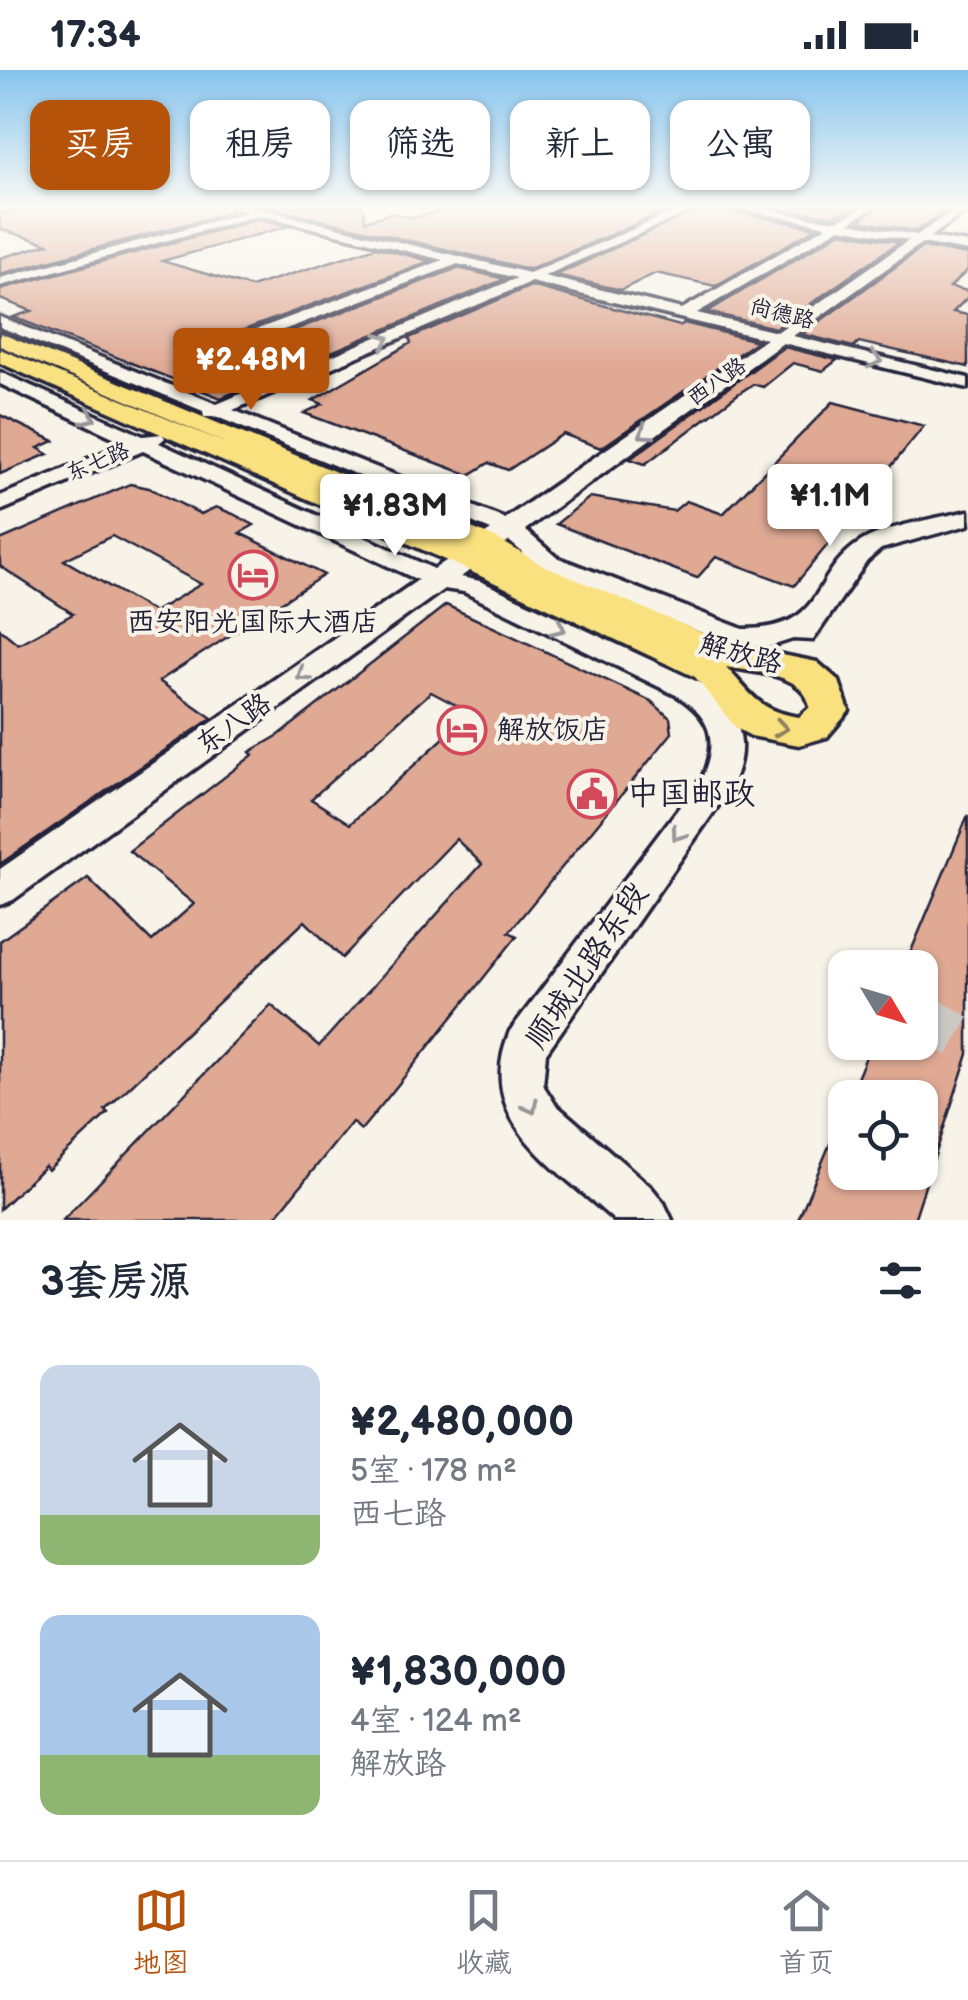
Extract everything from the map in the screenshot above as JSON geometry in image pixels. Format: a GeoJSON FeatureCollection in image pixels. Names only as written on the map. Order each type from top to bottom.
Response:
{"type":"FeatureCollection","features":[{"type":"Feature","properties":{"kind":"main road","name":"解放路"},"geometry":{"type":"LineString","coordinates":[[0,339],[196,420],[475,560],[708,669],[750,718],[781,730],[813,727],[830,711],[830,701],[816,680],[752,652],[529,571],[475,560]]}},
{"type":"Feature","properties":{"kind":"main road","name":"解放路"},"geometry":{"type":"LineString","coordinates":[[0,355],[196,420]]}},
{"type":"Feature","properties":{"kind":"street"},"geometry":{"type":"LineString","coordinates":[[0,282],[83,260]]}},
{"type":"Feature","properties":{"kind":"street"},"geometry":{"type":"LineString","coordinates":[[292,379],[212,351],[456,260]]}},
{"type":"Feature","properties":{"kind":"street","name":"尚德路"},"geometry":{"type":"LineString","coordinates":[[461,260],[968,382]]}},
{"type":"Feature","properties":{"kind":"street","name":"东七路"},"geometry":{"type":"LineString","coordinates":[[0,504],[571,260]]}},
{"type":"Feature","properties":{"kind":"street"},"geometry":{"type":"LineString","coordinates":[[686,314],[777,260]]}},
{"type":"Feature","properties":{"kind":"street","name":"西八路"},"geometry":{"type":"LineString","coordinates":[[475,560],[891,260]]}},
{"type":"Feature","properties":{"kind":"street"},"geometry":{"type":"LineString","coordinates":[[0,322],[196,420]]}},
{"type":"Feature","properties":{"kind":"street"},"geometry":{"type":"LineString","coordinates":[[0,377],[144,442],[475,560],[546,560],[752,652],[768,638],[814,623],[858,556],[873,544],[966,518]]}},
{"type":"Feature","properties":{"kind":"street","name":"顺城北路东段"},"geometry":{"type":"LineString","coordinates":[[475,560],[698,694],[722,718],[730,735],[728,758],[718,781],[525,1046],[521,1087],[536,1119],[632,1198],[648,1220]]}},
{"type":"Feature","properties":{"kind":"street","name":"东八路"},"geometry":{"type":"LineString","coordinates":[[0,889],[475,560]]}},
{"type":"Feature","properties":{"kind":"building"},"geometry":{"type":"Polygon","coordinates":[[[0,260],[53,260],[0,274],[0,260]]]}},
{"type":"Feature","properties":{"kind":"building"},"geometry":{"type":"Polygon","coordinates":[[[109,260],[167,260],[162,261],[251,287],[336,260],[430,261],[206,344],[206,358],[266,379],[221,398],[13,317],[32,311],[0,299],[0,289],[109,260]]]}},
{"type":"Feature","properties":{"kind":"building"},"geometry":{"type":"Polygon","coordinates":[[[490,260],[551,260],[529,269],[490,260]]]}},
{"type":"Feature","properties":{"kind":"building"},"geometry":{"type":"Polygon","coordinates":[[[589,260],[761,260],[715,286],[656,273],[621,290],[556,275],[589,260]]]}},
{"type":"Feature","properties":{"kind":"building"},"geometry":{"type":"Polygon","coordinates":[[[795,260],[874,260],[776,328],[707,312],[795,260]]]}},
{"type":"Feature","properties":{"kind":"building"},"geometry":{"type":"Polygon","coordinates":[[[905,260],[968,260],[968,270],[950,287],[968,291],[968,297],[953,312],[968,315],[968,367],[859,342],[853,347],[802,334],[905,260]]]}},
{"type":"Feature","properties":{"kind":"building"},"geometry":{"type":"Polygon","coordinates":[[[458,268],[505,279],[291,369],[239,351],[458,268]]]}},
{"type":"Feature","properties":{"kind":"building"},"geometry":{"type":"Polygon","coordinates":[[[531,286],[680,326],[684,323],[757,341],[601,448],[563,434],[508,470],[489,463],[469,475],[304,413],[323,404],[313,400],[411,343],[409,338],[531,286]]]}},
{"type":"Feature","properties":{"kind":"building"},"geometry":{"type":"Polygon","coordinates":[[[784,347],[837,360],[823,371],[793,363],[763,387],[753,384],[738,394],[645,464],[630,459],[784,347]]]}},
{"type":"Feature","properties":{"kind":"building"},"geometry":{"type":"Polygon","coordinates":[[[833,402],[924,426],[794,586],[716,557],[697,578],[556,524],[590,497],[674,511],[686,501],[723,514],[833,402]]]}},
{"type":"Feature","properties":{"kind":"building"},"geometry":{"type":"Polygon","coordinates":[[[0,415],[54,441],[38,448],[48,454],[0,474],[0,415]]]}},
{"type":"Feature","properties":{"kind":"building"},"geometry":{"type":"Polygon","coordinates":[[[130,484],[149,488],[201,514],[216,507],[233,514],[254,525],[240,533],[324,575],[159,681],[212,718],[0,864],[0,629],[18,644],[73,614],[0,566],[0,540],[130,484]],[[112,536],[64,560],[154,612],[201,584],[112,536]]]}},
{"type":"Feature","properties":{"kind":"building"},"geometry":{"type":"Polygon","coordinates":[[[446,605],[651,701],[670,718],[672,733],[509,932],[517,936],[385,1101],[361,1130],[352,1122],[273,1220],[63,1220],[271,1005],[319,1046],[482,864],[456,839],[342,958],[305,921],[105,1110],[108,1113],[48,1170],[45,1166],[0,1209],[0,941],[88,878],[152,941],[194,904],[129,851],[253,755],[250,752],[279,735],[446,605]],[[431,692],[311,799],[350,824],[471,713],[431,692]]]}},
{"type":"Feature","properties":{"kind":"building"},"geometry":{"type":"Polygon","coordinates":[[[968,815],[968,1054],[938,1146],[938,1080],[856,1080],[865,1060],[938,1060],[938,950],[912,950],[968,815]]]}},
{"type":"Feature","properties":{"kind":"building"},"geometry":{"type":"Polygon","coordinates":[[[828,1149],[828,1190],[924,1190],[914,1220],[798,1220],[828,1149]]]}},
{"type":"Feature","properties":{"kind":"tunnel"},"geometry":{"type":"LineString","coordinates":[[938,1024],[968,1042]]}},
{"type":"Feature","properties":{"kind":"place","name":"西安阳光国际大酒店"},"geometry":{"type":"Point","coordinates":[253,575]}},
{"type":"Feature","properties":{"kind":"place","name":"解放饭店"},"geometry":{"type":"Point","coordinates":[462,730]}},
{"type":"Feature","properties":{"kind":"place","name":"中国邮政"},"geometry":{"type":"Point","coordinates":[592,794]}}]}
